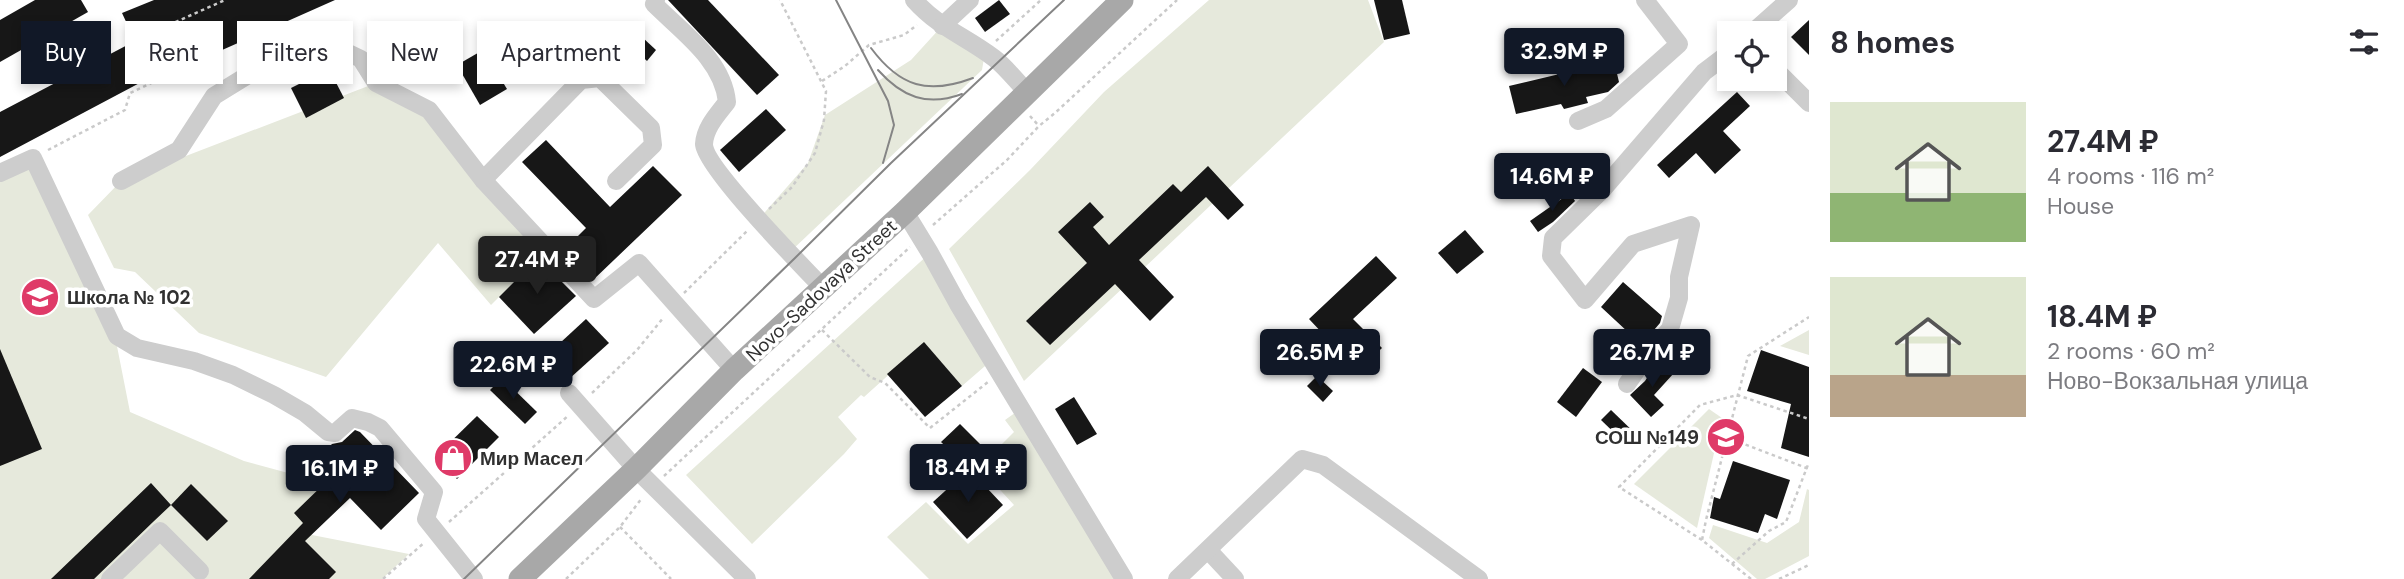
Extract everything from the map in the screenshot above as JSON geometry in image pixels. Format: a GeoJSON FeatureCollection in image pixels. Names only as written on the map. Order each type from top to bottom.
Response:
{"type":"FeatureCollection","features":[{"type":"Feature","properties":{"kind":"main road","name":"Novo-Sadovaya Street"},"geometry":{"type":"LineString","coordinates":[[520,579],[636,469],[734,370],[905,212],[1122,0]]}},
{"type":"Feature","properties":{"kind":"street"},"geometry":{"type":"LineString","coordinates":[[656,0],[654,4],[715,65],[725,86],[727,102],[710,124],[704,145],[712,161],[758,220],[823,288]]}},
{"type":"Feature","properties":{"kind":"street"},"geometry":{"type":"LineString","coordinates":[[914,0],[935,21],[994,58],[1028,93]]}},
{"type":"Feature","properties":{"kind":"street"},"geometry":{"type":"LineString","coordinates":[[935,21],[970,0]]}},
{"type":"Feature","properties":{"kind":"street"},"geometry":{"type":"LineString","coordinates":[[1577,121],[1606,109],[1679,44],[1645,0]]}},
{"type":"Feature","properties":{"kind":"street"},"geometry":{"type":"LineString","coordinates":[[1765,21],[1788,0]]}},
{"type":"Feature","properties":{"kind":"street"},"geometry":{"type":"LineString","coordinates":[[121,181],[179,150],[214,96],[253,72],[309,51],[338,48],[361,59],[376,83],[429,110],[484,180],[594,299],[639,263],[734,370]]}},
{"type":"Feature","properties":{"kind":"street"},"geometry":{"type":"LineString","coordinates":[[1627,384],[1647,355],[1670,329],[1679,298],[1679,277],[1690,225],[1633,244],[1585,300],[1551,256],[1553,238],[1603,189],[1704,72],[1717,62]]}},
{"type":"Feature","properties":{"kind":"street"},"geometry":{"type":"LineString","coordinates":[[484,180],[581,80],[600,78],[651,128],[653,145],[616,181]]}},
{"type":"Feature","properties":{"kind":"street"},"geometry":{"type":"LineString","coordinates":[[1787,81],[1809,103]]}},
{"type":"Feature","properties":{"kind":"street"},"geometry":{"type":"LineString","coordinates":[[0,173],[33,158],[117,337],[137,348],[194,361],[233,375],[305,413],[328,432],[335,433],[352,418],[380,428],[434,492],[426,519],[474,579]]}},
{"type":"Feature","properties":{"kind":"street"},"geometry":{"type":"LineString","coordinates":[[905,212],[1124,579]]}},
{"type":"Feature","properties":{"kind":"street"},"geometry":{"type":"LineString","coordinates":[[569,393],[636,469],[747,579]]}},
{"type":"Feature","properties":{"kind":"street"},"geometry":{"type":"LineString","coordinates":[[1177,579],[1302,459],[1323,465],[1479,579]]}},
{"type":"Feature","properties":{"kind":"street"},"geometry":{"type":"LineString","coordinates":[[110,579],[160,531],[200,576]]}},
{"type":"Feature","properties":{"kind":"street"},"geometry":{"type":"LineString","coordinates":[[1208,550],[1235,579]]}},
{"type":"Feature","properties":{"kind":"path"},"geometry":{"type":"LineString","coordinates":[[178,21],[225,0]]}},
{"type":"Feature","properties":{"kind":"path"},"geometry":{"type":"LineString","coordinates":[[990,46],[1041,0]]}},
{"type":"Feature","properties":{"kind":"path"},"geometry":{"type":"LineString","coordinates":[[566,579],[620,527],[652,485],[1007,160],[1039,126],[1177,0]]}},
{"type":"Feature","properties":{"kind":"path"},"geometry":{"type":"LineString","coordinates":[[821,82],[869,45],[904,35],[935,21]]}},
{"type":"Feature","properties":{"kind":"path"},"geometry":{"type":"LineString","coordinates":[[33,158],[125,110],[130,93],[149,84]]}},
{"type":"Feature","properties":{"kind":"path"},"geometry":{"type":"LineString","coordinates":[[1702,540],[1748,356],[1809,317]]}},
{"type":"Feature","properties":{"kind":"path"},"geometry":{"type":"LineString","coordinates":[[822,330],[870,377],[885,383],[930,428],[1000,372]]}},
{"type":"Feature","properties":{"kind":"path"},"geometry":{"type":"LineString","coordinates":[[1751,579],[1702,540],[1619,487],[1700,405],[1737,395],[1809,419]]}},
{"type":"Feature","properties":{"kind":"path"},"geometry":{"type":"LineString","coordinates":[[1727,437],[1808,468]]}},
{"type":"Feature","properties":{"kind":"path"},"geometry":{"type":"LineString","coordinates":[[1732,564],[1769,531],[1786,522],[1809,462]]}},
{"type":"Feature","properties":{"kind":"path"},"geometry":{"type":"LineString","coordinates":[[620,527],[671,579]]}},
{"type":"Feature","properties":{"kind":"path"},"geometry":{"type":"LineString","coordinates":[[383,579],[409,554]]}},
{"type":"Feature","properties":{"kind":"path"},"geometry":{"type":"LineString","coordinates":[[1779,579],[1809,565]]}},
{"type":"Feature","properties":{"kind":"shaded area"},"geometry":{"type":"Polygon","coordinates":[[[1209,0],[1368,0],[1384,42],[1024,381],[949,249],[1030,170],[1104,92],[1209,0]]]}},
{"type":"Feature","properties":{"kind":"shaded area"},"geometry":{"type":"Polygon","coordinates":[[[942,26],[985,52],[982,70],[790,252],[758,220],[808,163],[825,115],[911,60],[942,26]]]}},
{"type":"Feature","properties":{"kind":"shaded area"},"geometry":{"type":"Polygon","coordinates":[[[378,84],[434,116],[547,249],[491,305],[438,243],[326,377],[199,333],[135,272],[114,268],[88,215],[121,181],[378,84]]]}},
{"type":"Feature","properties":{"kind":"shaded area"},"geometry":{"type":"Polygon","coordinates":[[[33,158],[113,326],[130,412],[244,461],[325,483],[312,535],[409,554],[382,579],[0,579],[0,170],[33,158]]]}},
{"type":"Feature","properties":{"kind":"shaded area"},"geometry":{"type":"Polygon","coordinates":[[[930,253],[992,360],[962,386],[924,343],[838,417],[857,439],[752,544],[686,475],[930,253]]]}},
{"type":"Feature","properties":{"kind":"shaded area"},"geometry":{"type":"Polygon","coordinates":[[[1809,330],[1809,355],[1780,346],[1809,330]]]}},
{"type":"Feature","properties":{"kind":"shaded area"},"geometry":{"type":"Polygon","coordinates":[[[1022,408],[1125,579],[929,579],[887,537],[926,502],[968,544],[1014,505],[979,467],[1014,432],[1005,420],[1022,408]]]}},
{"type":"Feature","properties":{"kind":"shaded area"},"geometry":{"type":"Polygon","coordinates":[[[1709,409],[1722,418],[1697,528],[1634,484],[1709,409]]]}},
{"type":"Feature","properties":{"kind":"shaded area"},"geometry":{"type":"Polygon","coordinates":[[[1807,489],[1809,556],[1765,579],[1757,579],[1709,538],[1713,525],[1767,543],[1799,522],[1807,489]]]}},
{"type":"Feature","properties":{"kind":"building"},"geometry":{"type":"Polygon","coordinates":[[[35,0],[81,0],[88,12],[72,21],[21,21],[21,50],[0,62],[0,20],[35,0]]]}},
{"type":"Feature","properties":{"kind":"building"},"geometry":{"type":"Polygon","coordinates":[[[154,0],[335,0],[288,21],[237,21],[237,43],[223,50],[223,21],[126,21],[122,13],[154,0]]]}},
{"type":"Feature","properties":{"kind":"building"},"geometry":{"type":"Polygon","coordinates":[[[668,0],[708,0],[779,75],[757,95],[668,0]]]}},
{"type":"Feature","properties":{"kind":"building"},"geometry":{"type":"Polygon","coordinates":[[[999,0],[1010,14],[985,32],[975,18],[999,0]]]}},
{"type":"Feature","properties":{"kind":"building"},"geometry":{"type":"Polygon","coordinates":[[[1374,0],[1402,0],[1410,34],[1384,40],[1374,0]]]}},
{"type":"Feature","properties":{"kind":"building"},"geometry":{"type":"Polygon","coordinates":[[[1809,20],[1809,55],[1791,37],[1809,20]]]}},
{"type":"Feature","properties":{"kind":"building"},"geometry":{"type":"Polygon","coordinates":[[[645,40],[656,50],[647,61],[645,59],[645,40]]]}},
{"type":"Feature","properties":{"kind":"building"},"geometry":{"type":"Polygon","coordinates":[[[125,46],[125,84],[138,84],[0,157],[0,112],[53,84],[111,84],[111,54],[125,46]]]}},
{"type":"Feature","properties":{"kind":"building"},"geometry":{"type":"Polygon","coordinates":[[[477,53],[477,84],[504,84],[507,89],[480,105],[463,75],[463,62],[477,53]]]}},
{"type":"Feature","properties":{"kind":"building"},"geometry":{"type":"Polygon","coordinates":[[[1614,61],[1619,82],[1608,92],[1586,97],[1588,103],[1564,109],[1561,104],[1516,114],[1509,86],[1614,61]]]}},
{"type":"Feature","properties":{"kind":"building"},"geometry":{"type":"Polygon","coordinates":[[[299,84],[337,84],[344,98],[306,118],[291,88],[299,84]]]}},
{"type":"Feature","properties":{"kind":"building"},"geometry":{"type":"Polygon","coordinates":[[[1737,92],[1750,106],[1723,131],[1741,150],[1715,174],[1696,153],[1669,178],[1657,165],[1737,92]]]}},
{"type":"Feature","properties":{"kind":"building"},"geometry":{"type":"Polygon","coordinates":[[[766,109],[786,130],[739,172],[720,150],[766,109]]]}},
{"type":"Feature","properties":{"kind":"building"},"geometry":{"type":"Polygon","coordinates":[[[546,140],[610,207],[653,166],[682,195],[592,281],[564,250],[586,228],[522,162],[546,140]]]}},
{"type":"Feature","properties":{"kind":"building"},"geometry":{"type":"Polygon","coordinates":[[[1208,166],[1244,205],[1228,220],[1206,197],[1139,260],[1174,297],[1150,321],[1115,284],[1050,345],[1026,321],[1087,263],[1058,232],[1090,202],[1104,217],[1093,227],[1109,245],[1173,184],[1181,192],[1208,166]]]}},
{"type":"Feature","properties":{"kind":"building"},"geometry":{"type":"Polygon","coordinates":[[[1570,193],[1575,201],[1538,232],[1530,221],[1570,193]]]}},
{"type":"Feature","properties":{"kind":"building"},"geometry":{"type":"Polygon","coordinates":[[[1465,230],[1484,252],[1457,274],[1438,253],[1465,230]]]}},
{"type":"Feature","properties":{"kind":"building"},"geometry":{"type":"Polygon","coordinates":[[[1376,256],[1397,278],[1353,319],[1382,348],[1358,371],[1309,319],[1376,256]]]}},
{"type":"Feature","properties":{"kind":"building"},"geometry":{"type":"Polygon","coordinates":[[[538,258],[576,296],[534,334],[499,297],[538,258]]]}},
{"type":"Feature","properties":{"kind":"building"},"geometry":{"type":"Polygon","coordinates":[[[1623,282],[1662,316],[1660,323],[1636,351],[1623,340],[1629,333],[1601,307],[1623,282]]]}},
{"type":"Feature","properties":{"kind":"building"},"geometry":{"type":"Polygon","coordinates":[[[586,319],[609,343],[569,379],[547,355],[586,319]]]}},
{"type":"Feature","properties":{"kind":"building"},"geometry":{"type":"Polygon","coordinates":[[[924,342],[962,386],[925,417],[887,374],[924,342]]]}},
{"type":"Feature","properties":{"kind":"building"},"geometry":{"type":"Polygon","coordinates":[[[0,349],[42,449],[0,466],[0,349]]]}},
{"type":"Feature","properties":{"kind":"building"},"geometry":{"type":"Polygon","coordinates":[[[1761,350],[1809,367],[1809,457],[1781,448],[1791,404],[1747,391],[1761,350]]]}},
{"type":"Feature","properties":{"kind":"building"},"geometry":{"type":"Polygon","coordinates":[[[1659,359],[1674,373],[1654,395],[1664,405],[1651,417],[1630,395],[1645,381],[1659,359]]]}},
{"type":"Feature","properties":{"kind":"building"},"geometry":{"type":"Polygon","coordinates":[[[1583,368],[1602,382],[1576,417],[1557,402],[1583,368]]]}},
{"type":"Feature","properties":{"kind":"building"},"geometry":{"type":"Polygon","coordinates":[[[1317,376],[1333,391],[1323,402],[1307,386],[1317,376]]]}},
{"type":"Feature","properties":{"kind":"building"},"geometry":{"type":"Polygon","coordinates":[[[502,378],[537,412],[525,424],[490,390],[502,378]]]}},
{"type":"Feature","properties":{"kind":"building"},"geometry":{"type":"Polygon","coordinates":[[[1074,397],[1097,434],[1077,445],[1055,409],[1074,397]]]}},
{"type":"Feature","properties":{"kind":"building"},"geometry":{"type":"Polygon","coordinates":[[[1611,410],[1639,437],[1629,447],[1601,420],[1611,410]]]}},
{"type":"Feature","properties":{"kind":"building"},"geometry":{"type":"Polygon","coordinates":[[[477,416],[499,437],[457,479],[435,457],[477,416]]]}},
{"type":"Feature","properties":{"kind":"building"},"geometry":{"type":"Polygon","coordinates":[[[960,424],[988,452],[969,469],[941,442],[960,424]]]}},
{"type":"Feature","properties":{"kind":"building"},"geometry":{"type":"Polygon","coordinates":[[[355,430],[419,493],[381,530],[350,498],[305,541],[336,572],[329,579],[249,579],[303,523],[294,513],[330,478],[314,462],[332,444],[342,442],[355,430]]]}},
{"type":"Feature","properties":{"kind":"building"},"geometry":{"type":"Polygon","coordinates":[[[1733,461],[1790,480],[1777,519],[1765,514],[1758,533],[1710,518],[1714,497],[1720,499],[1733,461]]]}},
{"type":"Feature","properties":{"kind":"building"},"geometry":{"type":"Polygon","coordinates":[[[969,469],[1003,505],[967,539],[933,502],[969,469]]]}},
{"type":"Feature","properties":{"kind":"building"},"geometry":{"type":"Polygon","coordinates":[[[151,483],[171,505],[94,579],[51,579],[151,483]]]}},
{"type":"Feature","properties":{"kind":"building"},"geometry":{"type":"Polygon","coordinates":[[[191,484],[228,521],[207,541],[171,505],[191,484]]]}},
{"type":"Feature","properties":{"kind":"tram line"},"geometry":{"type":"LineString","coordinates":[[836,0],[888,101],[894,125],[883,163]]}},
{"type":"Feature","properties":{"kind":"tram line"},"geometry":{"type":"LineString","coordinates":[[464,579],[891,163],[1064,0]]}},
{"type":"Feature","properties":{"kind":"tram line"},"geometry":{"type":"LineString","coordinates":[[871,48],[893,72],[916,84],[942,86],[973,78]]}},
{"type":"Feature","properties":{"kind":"tram line"},"geometry":{"type":"LineString","coordinates":[[878,70],[896,87],[916,97],[937,100],[962,94]]}},
{"type":"Feature","properties":{"kind":"place","name":"Школа № 102"},"geometry":{"type":"Point","coordinates":[40,297]}},
{"type":"Feature","properties":{"kind":"place","name":"СОШ №149"},"geometry":{"type":"Point","coordinates":[1726,437]}},
{"type":"Feature","properties":{"kind":"place","name":"Мир Масел"},"geometry":{"type":"Point","coordinates":[453,458]}}]}
